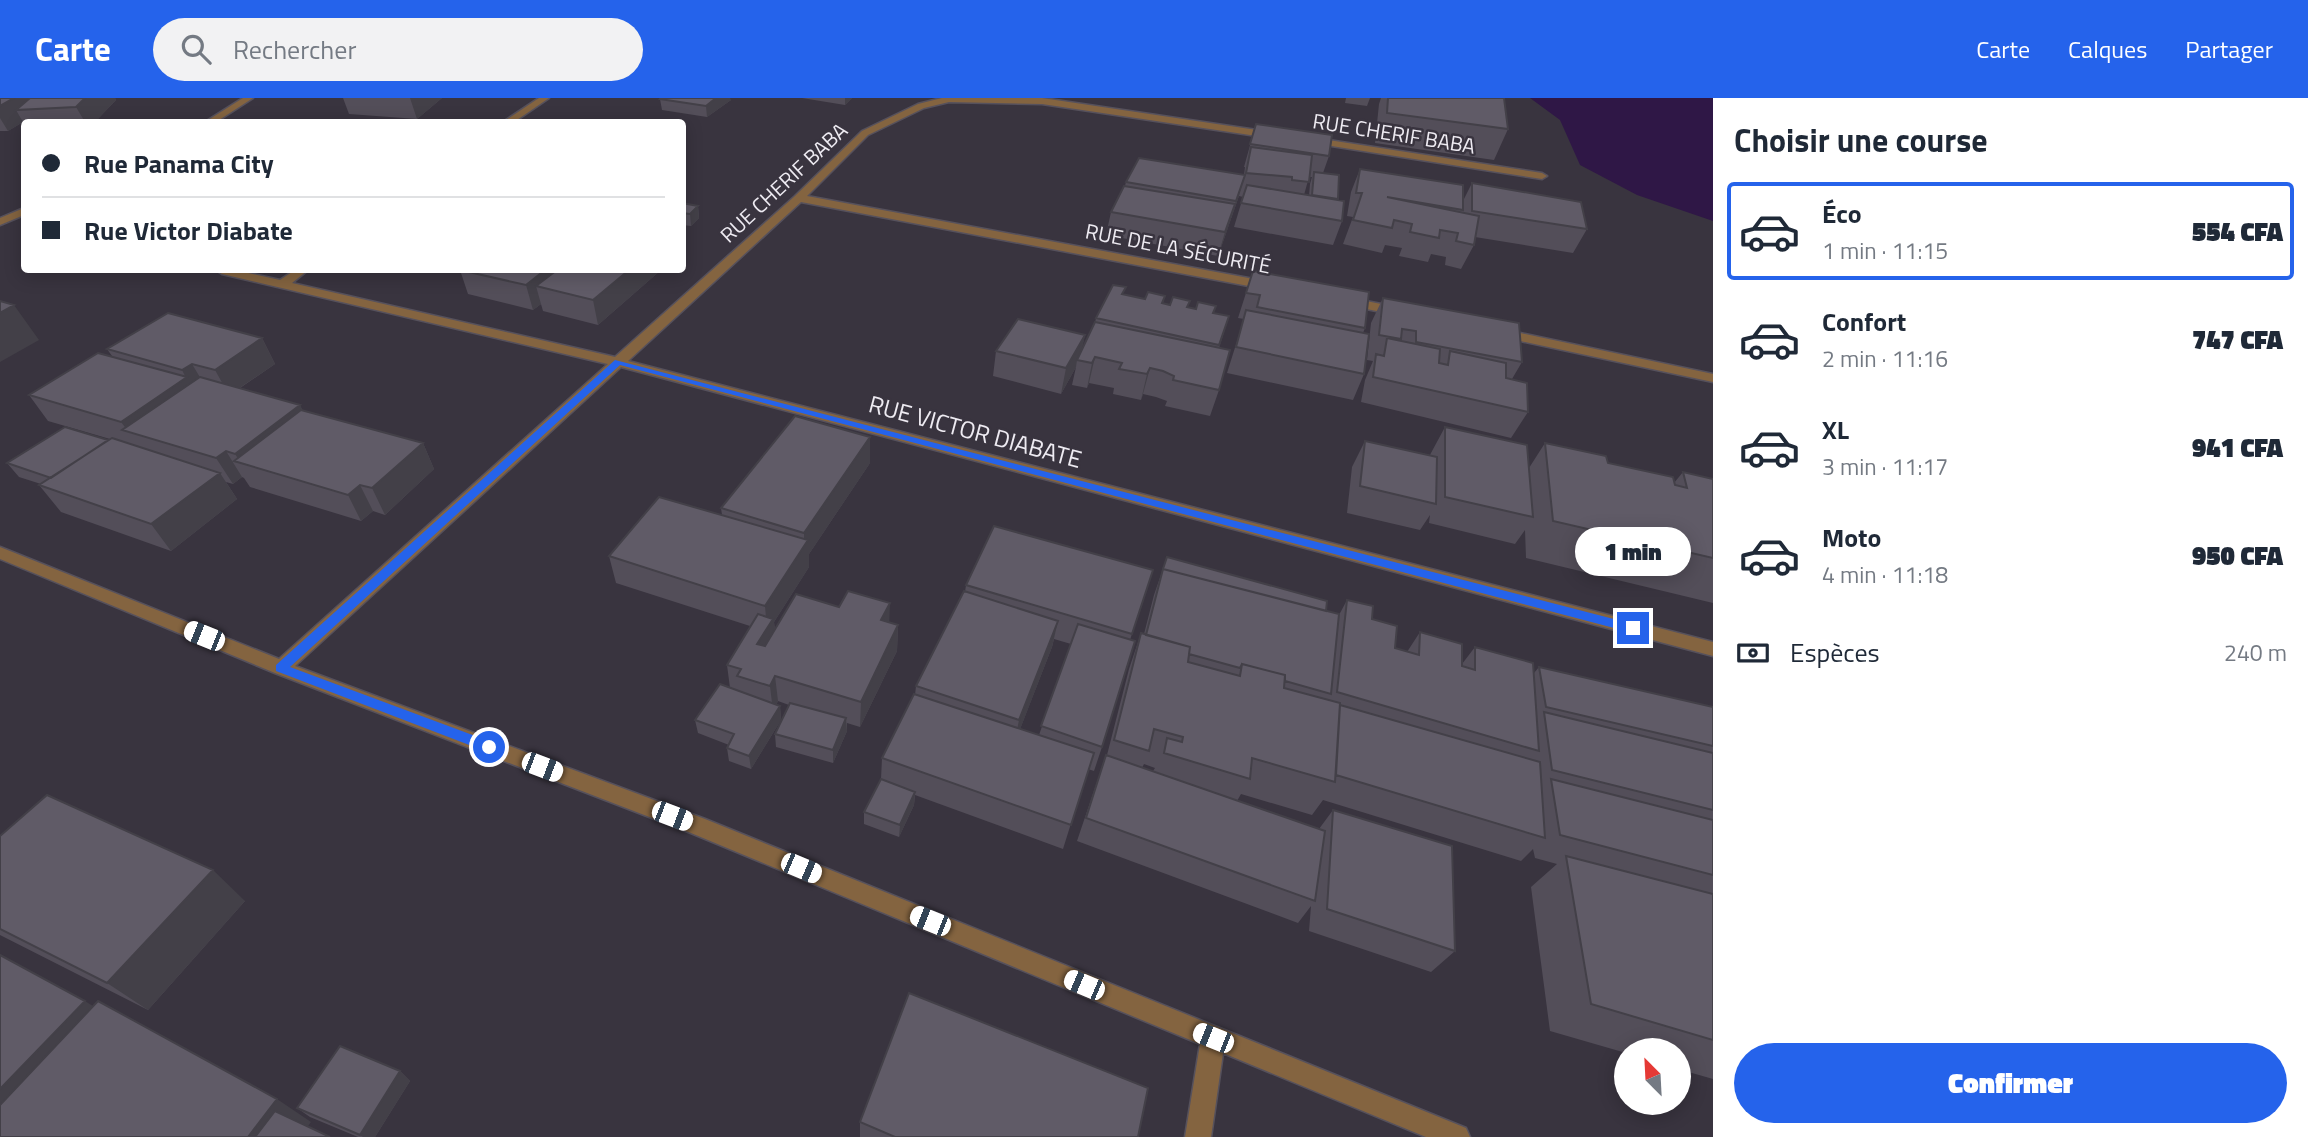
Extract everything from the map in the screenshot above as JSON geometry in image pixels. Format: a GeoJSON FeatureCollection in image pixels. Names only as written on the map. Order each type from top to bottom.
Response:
{"type":"FeatureCollection","features":[{"type":"Feature","properties":{"kind":"street"},"geometry":{"type":"LineString","coordinates":[[214,119],[249,98]]}},
{"type":"Feature","properties":{"kind":"street"},"geometry":{"type":"LineString","coordinates":[[513,119],[545,98]]}},
{"type":"Feature","properties":{"kind":"street","name":"RUE CHERIF BABA"},"geometry":{"type":"LineString","coordinates":[[281,668],[799,198],[865,133],[929,100],[1001,99],[1042,102],[1284,137]]}},
{"type":"Feature","properties":{"kind":"street","name":"RUE CHERIF BABA"},"geometry":{"type":"LineString","coordinates":[[1297,139],[1542,176]]}},
{"type":"Feature","properties":{"kind":"street","name":"RUE DE LA SÉCURITÉ"},"geometry":{"type":"LineString","coordinates":[[799,198],[1288,289]]}},
{"type":"Feature","properties":{"kind":"street"},"geometry":{"type":"LineString","coordinates":[[2,221],[21,212]]}},
{"type":"Feature","properties":{"kind":"street"},"geometry":{"type":"LineString","coordinates":[[2,221],[21,224]]}},
{"type":"Feature","properties":{"kind":"street","name":"RUE VICTOR DIABATE"},"geometry":{"type":"LineString","coordinates":[[236,273],[618,362],[1713,649]]}},
{"type":"Feature","properties":{"kind":"street"},"geometry":{"type":"LineString","coordinates":[[283,283],[298,273]]}},
{"type":"Feature","properties":{"kind":"street"},"geometry":{"type":"LineString","coordinates":[[1327,297],[1419,316]]}},
{"type":"Feature","properties":{"kind":"street"},"geometry":{"type":"LineString","coordinates":[[1485,329],[1713,378]]}},
{"type":"Feature","properties":{"kind":"street"},"geometry":{"type":"LineString","coordinates":[[0,553],[281,668],[698,826],[1457,1137]]}},
{"type":"Feature","properties":{"kind":"street"},"geometry":{"type":"LineString","coordinates":[[1198,1137],[1213,1038]]}},
{"type":"Feature","properties":{"kind":"shaded area"},"geometry":{"type":"Polygon","coordinates":[[[1530,98],[1713,98],[1713,221],[1637,195],[1580,165],[1560,120],[1530,98]]]}},
{"type":"Feature","properties":{"kind":"building"},"geometry":{"type":"Polygon","coordinates":[[[0,98],[14,98],[0,106],[0,98]]]}},
{"type":"Feature","properties":{"kind":"building"},"geometry":{"type":"Polygon","coordinates":[[[30,98],[85,98],[76,107],[16,110],[30,98]]]}},
{"type":"Feature","properties":{"kind":"building"},"geometry":{"type":"Polygon","coordinates":[[[661,98],[716,98],[706,106],[661,98]]]}},
{"type":"Feature","properties":{"kind":"building"},"geometry":{"type":"Polygon","coordinates":[[[1388,98],[1504,98],[1508,129],[1387,113],[1388,98]]]}},
{"type":"Feature","properties":{"kind":"building"},"geometry":{"type":"Polygon","coordinates":[[[1256,124],[1332,135],[1329,156],[1250,144],[1256,124]]]}},
{"type":"Feature","properties":{"kind":"building"},"geometry":{"type":"Polygon","coordinates":[[[1251,147],[1312,155],[1309,182],[1292,180],[1292,177],[1246,173],[1251,147]]]}},
{"type":"Feature","properties":{"kind":"building"},"geometry":{"type":"Polygon","coordinates":[[[1139,158],[1245,175],[1236,201],[1126,182],[1139,158]]]}},
{"type":"Feature","properties":{"kind":"building"},"geometry":{"type":"Polygon","coordinates":[[[1360,169],[1463,185],[1463,210],[1387,197],[1479,216],[1474,245],[1456,241],[1458,233],[1440,230],[1439,238],[1410,232],[1412,224],[1394,220],[1392,228],[1353,220],[1362,193],[1356,193],[1360,169]]]}},
{"type":"Feature","properties":{"kind":"building"},"geometry":{"type":"Polygon","coordinates":[[[1314,172],[1339,175],[1338,199],[1312,195],[1314,172]]]}},
{"type":"Feature","properties":{"kind":"building"},"geometry":{"type":"Polygon","coordinates":[[[1472,183],[1581,202],[1587,229],[1472,211],[1472,183]]]}},
{"type":"Feature","properties":{"kind":"building"},"geometry":{"type":"Polygon","coordinates":[[[1247,185],[1344,201],[1342,221],[1241,203],[1247,185]]]}},
{"type":"Feature","properties":{"kind":"building"},"geometry":{"type":"Polygon","coordinates":[[[1124,186],[1235,204],[1225,232],[1111,212],[1124,186]]]}},
{"type":"Feature","properties":{"kind":"building"},"geometry":{"type":"Polygon","coordinates":[[[686,204],[698,206],[690,214],[686,214],[686,204]]]}},
{"type":"Feature","properties":{"kind":"building"},"geometry":{"type":"Polygon","coordinates":[[[1253,271],[1369,292],[1365,328],[1257,307],[1260,295],[1246,293],[1253,271]]]}},
{"type":"Feature","properties":{"kind":"building"},"geometry":{"type":"Polygon","coordinates":[[[473,273],[541,273],[526,285],[473,273]]]}},
{"type":"Feature","properties":{"kind":"building"},"geometry":{"type":"Polygon","coordinates":[[[553,273],[625,273],[593,300],[536,286],[553,273]]]}},
{"type":"Feature","properties":{"kind":"building"},"geometry":{"type":"Polygon","coordinates":[[[1113,285],[1126,287],[1122,294],[1145,299],[1148,292],[1165,296],[1162,303],[1170,305],[1173,297],[1190,301],[1187,307],[1196,309],[1198,302],[1216,306],[1213,313],[1229,316],[1219,345],[1096,318],[1113,285]]]}},
{"type":"Feature","properties":{"kind":"building"},"geometry":{"type":"Polygon","coordinates":[[[1383,298],[1519,323],[1522,362],[1416,342],[1416,331],[1402,329],[1401,339],[1379,335],[1383,298]]]}},
{"type":"Feature","properties":{"kind":"building"},"geometry":{"type":"Polygon","coordinates":[[[0,301],[14,305],[0,313],[0,301]]]}},
{"type":"Feature","properties":{"kind":"building"},"geometry":{"type":"Polygon","coordinates":[[[1246,310],[1369,334],[1364,374],[1236,347],[1246,310]]]}},
{"type":"Feature","properties":{"kind":"building"},"geometry":{"type":"Polygon","coordinates":[[[168,313],[262,338],[215,370],[192,364],[182,370],[107,349],[168,313]]]}},
{"type":"Feature","properties":{"kind":"building"},"geometry":{"type":"Polygon","coordinates":[[[1018,319],[1085,335],[1066,368],[996,351],[1018,319]]]}},
{"type":"Feature","properties":{"kind":"building"},"geometry":{"type":"Polygon","coordinates":[[[1095,322],[1230,350],[1219,390],[1173,380],[1174,376],[1150,368],[1147,374],[1119,369],[1122,363],[1095,357],[1092,363],[1077,360],[1095,322]]]}},
{"type":"Feature","properties":{"kind":"building"},"geometry":{"type":"Polygon","coordinates":[[[1387,338],[1440,349],[1439,363],[1448,365],[1450,351],[1506,363],[1506,378],[1527,383],[1528,412],[1373,377],[1376,354],[1384,356],[1387,338]]]}},
{"type":"Feature","properties":{"kind":"building"},"geometry":{"type":"Polygon","coordinates":[[[98,353],[187,377],[121,422],[29,395],[98,353]]]}},
{"type":"Feature","properties":{"kind":"building"},"geometry":{"type":"Polygon","coordinates":[[[200,377],[300,405],[235,454],[226,451],[216,458],[122,430],[200,377]]]}},
{"type":"Feature","properties":{"kind":"building"},"geometry":{"type":"Polygon","coordinates":[[[301,410],[423,443],[372,488],[360,485],[348,495],[234,461],[301,410]]]}},
{"type":"Feature","properties":{"kind":"building"},"geometry":{"type":"Polygon","coordinates":[[[795,416],[870,437],[804,533],[721,508],[795,416]]]}},
{"type":"Feature","properties":{"kind":"building"},"geometry":{"type":"Polygon","coordinates":[[[65,427],[108,440],[51,478],[7,463],[65,427]]]}},
{"type":"Feature","properties":{"kind":"building"},"geometry":{"type":"Polygon","coordinates":[[[1445,427],[1527,445],[1533,517],[1445,497],[1445,427]]]}},
{"type":"Feature","properties":{"kind":"building"},"geometry":{"type":"Polygon","coordinates":[[[112,438],[220,473],[151,524],[39,485],[112,438]]]}},
{"type":"Feature","properties":{"kind":"building"},"geometry":{"type":"Polygon","coordinates":[[[1365,441],[1437,457],[1436,504],[1360,486],[1365,441]]]}},
{"type":"Feature","properties":{"kind":"building"},"geometry":{"type":"Polygon","coordinates":[[[1545,443],[1606,456],[1608,463],[1673,477],[1675,485],[1687,488],[1683,472],[1713,479],[1713,558],[1553,521],[1545,443]]]}},
{"type":"Feature","properties":{"kind":"building"},"geometry":{"type":"Polygon","coordinates":[[[659,497],[808,540],[765,606],[609,556],[659,497]]]}},
{"type":"Feature","properties":{"kind":"building"},"geometry":{"type":"Polygon","coordinates":[[[994,526],[1153,570],[1132,634],[966,585],[994,526]]]}},
{"type":"Feature","properties":{"kind":"building"},"geometry":{"type":"Polygon","coordinates":[[[1167,557],[1327,601],[1326,611],[1163,569],[1167,557]]]}},
{"type":"Feature","properties":{"kind":"building"},"geometry":{"type":"Polygon","coordinates":[[[1163,569],[1339,614],[1331,694],[1285,681],[1285,675],[1242,664],[1240,668],[1189,654],[1190,647],[1146,635],[1163,569]]]}},
{"type":"Feature","properties":{"kind":"building"},"geometry":{"type":"Polygon","coordinates":[[[848,591],[890,603],[881,620],[898,625],[861,702],[775,676],[770,686],[737,676],[741,669],[727,665],[758,614],[773,619],[757,644],[765,646],[796,594],[839,607],[848,591]]]}},
{"type":"Feature","properties":{"kind":"building"},"geometry":{"type":"Polygon","coordinates":[[[964,591],[1058,621],[1019,720],[916,686],[964,591]]]}},
{"type":"Feature","properties":{"kind":"building"},"geometry":{"type":"Polygon","coordinates":[[[1347,600],[1373,606],[1372,619],[1397,626],[1395,648],[1419,655],[1420,632],[1462,644],[1462,666],[1475,670],[1475,647],[1533,663],[1539,751],[1337,692],[1347,600]]]}},
{"type":"Feature","properties":{"kind":"building"},"geometry":{"type":"Polygon","coordinates":[[[1078,624],[1135,641],[1102,747],[1041,726],[1078,624]]]}},
{"type":"Feature","properties":{"kind":"building"},"geometry":{"type":"Polygon","coordinates":[[[1141,633],[1190,647],[1188,662],[1240,676],[1242,664],[1285,675],[1284,688],[1340,703],[1335,782],[1252,758],[1250,779],[1164,753],[1167,738],[1182,742],[1183,737],[1154,729],[1149,751],[1114,740],[1141,633]]]}},
{"type":"Feature","properties":{"kind":"building"},"geometry":{"type":"Polygon","coordinates":[[[1539,667],[1713,707],[1713,746],[1546,707],[1539,667]]]}},
{"type":"Feature","properties":{"kind":"building"},"geometry":{"type":"Polygon","coordinates":[[[720,684],[780,706],[749,756],[727,748],[734,734],[695,720],[720,684]]]}},
{"type":"Feature","properties":{"kind":"building"},"geometry":{"type":"Polygon","coordinates":[[[914,694],[1094,753],[1071,825],[882,758],[914,694]]]}},
{"type":"Feature","properties":{"kind":"building"},"geometry":{"type":"Polygon","coordinates":[[[790,703],[846,718],[833,750],[775,734],[790,703]]]}},
{"type":"Feature","properties":{"kind":"building"},"geometry":{"type":"Polygon","coordinates":[[[1340,705],[1540,762],[1545,838],[1336,775],[1340,705]]]}},
{"type":"Feature","properties":{"kind":"building"},"geometry":{"type":"Polygon","coordinates":[[[1544,712],[1713,753],[1713,810],[1552,770],[1544,712]]]}},
{"type":"Feature","properties":{"kind":"building"},"geometry":{"type":"Polygon","coordinates":[[[1106,755],[1325,831],[1315,901],[1086,818],[1106,755]]]}},
{"type":"Feature","properties":{"kind":"building"},"geometry":{"type":"Polygon","coordinates":[[[881,779],[915,792],[900,825],[864,812],[881,779]]]}},
{"type":"Feature","properties":{"kind":"building"},"geometry":{"type":"Polygon","coordinates":[[[1551,779],[1713,820],[1713,875],[1560,835],[1551,779]]]}},
{"type":"Feature","properties":{"kind":"building"},"geometry":{"type":"Polygon","coordinates":[[[47,795],[213,870],[107,983],[0,929],[0,836],[47,795]]]}},
{"type":"Feature","properties":{"kind":"building"},"geometry":{"type":"Polygon","coordinates":[[[1333,810],[1452,846],[1455,951],[1327,909],[1333,810]]]}},
{"type":"Feature","properties":{"kind":"building"},"geometry":{"type":"Polygon","coordinates":[[[1566,856],[1713,894],[1713,1040],[1591,1004],[1566,856]]]}},
{"type":"Feature","properties":{"kind":"building"},"geometry":{"type":"Polygon","coordinates":[[[0,955],[85,1001],[0,1089],[0,955]]]}},
{"type":"Feature","properties":{"kind":"building"},"geometry":{"type":"Polygon","coordinates":[[[909,993],[1148,1088],[1138,1137],[895,1137],[860,1122],[909,993]]]}},
{"type":"Feature","properties":{"kind":"building"},"geometry":{"type":"Polygon","coordinates":[[[98,1001],[277,1099],[248,1137],[0,1137],[0,1105],[98,1001]]]}},
{"type":"Feature","properties":{"kind":"building"},"geometry":{"type":"Polygon","coordinates":[[[340,1046],[400,1071],[360,1135],[297,1108],[340,1046]]]}},
{"type":"Feature","properties":{"kind":"building"},"geometry":{"type":"Polygon","coordinates":[[[275,1111],[330,1137],[255,1137],[275,1111]]]}},
{"type":"Feature","properties":{"kind":"route"},"geometry":{"type":"LineString","coordinates":[[489,747],[281,668],[618,362],[1633,628]]}}]}
